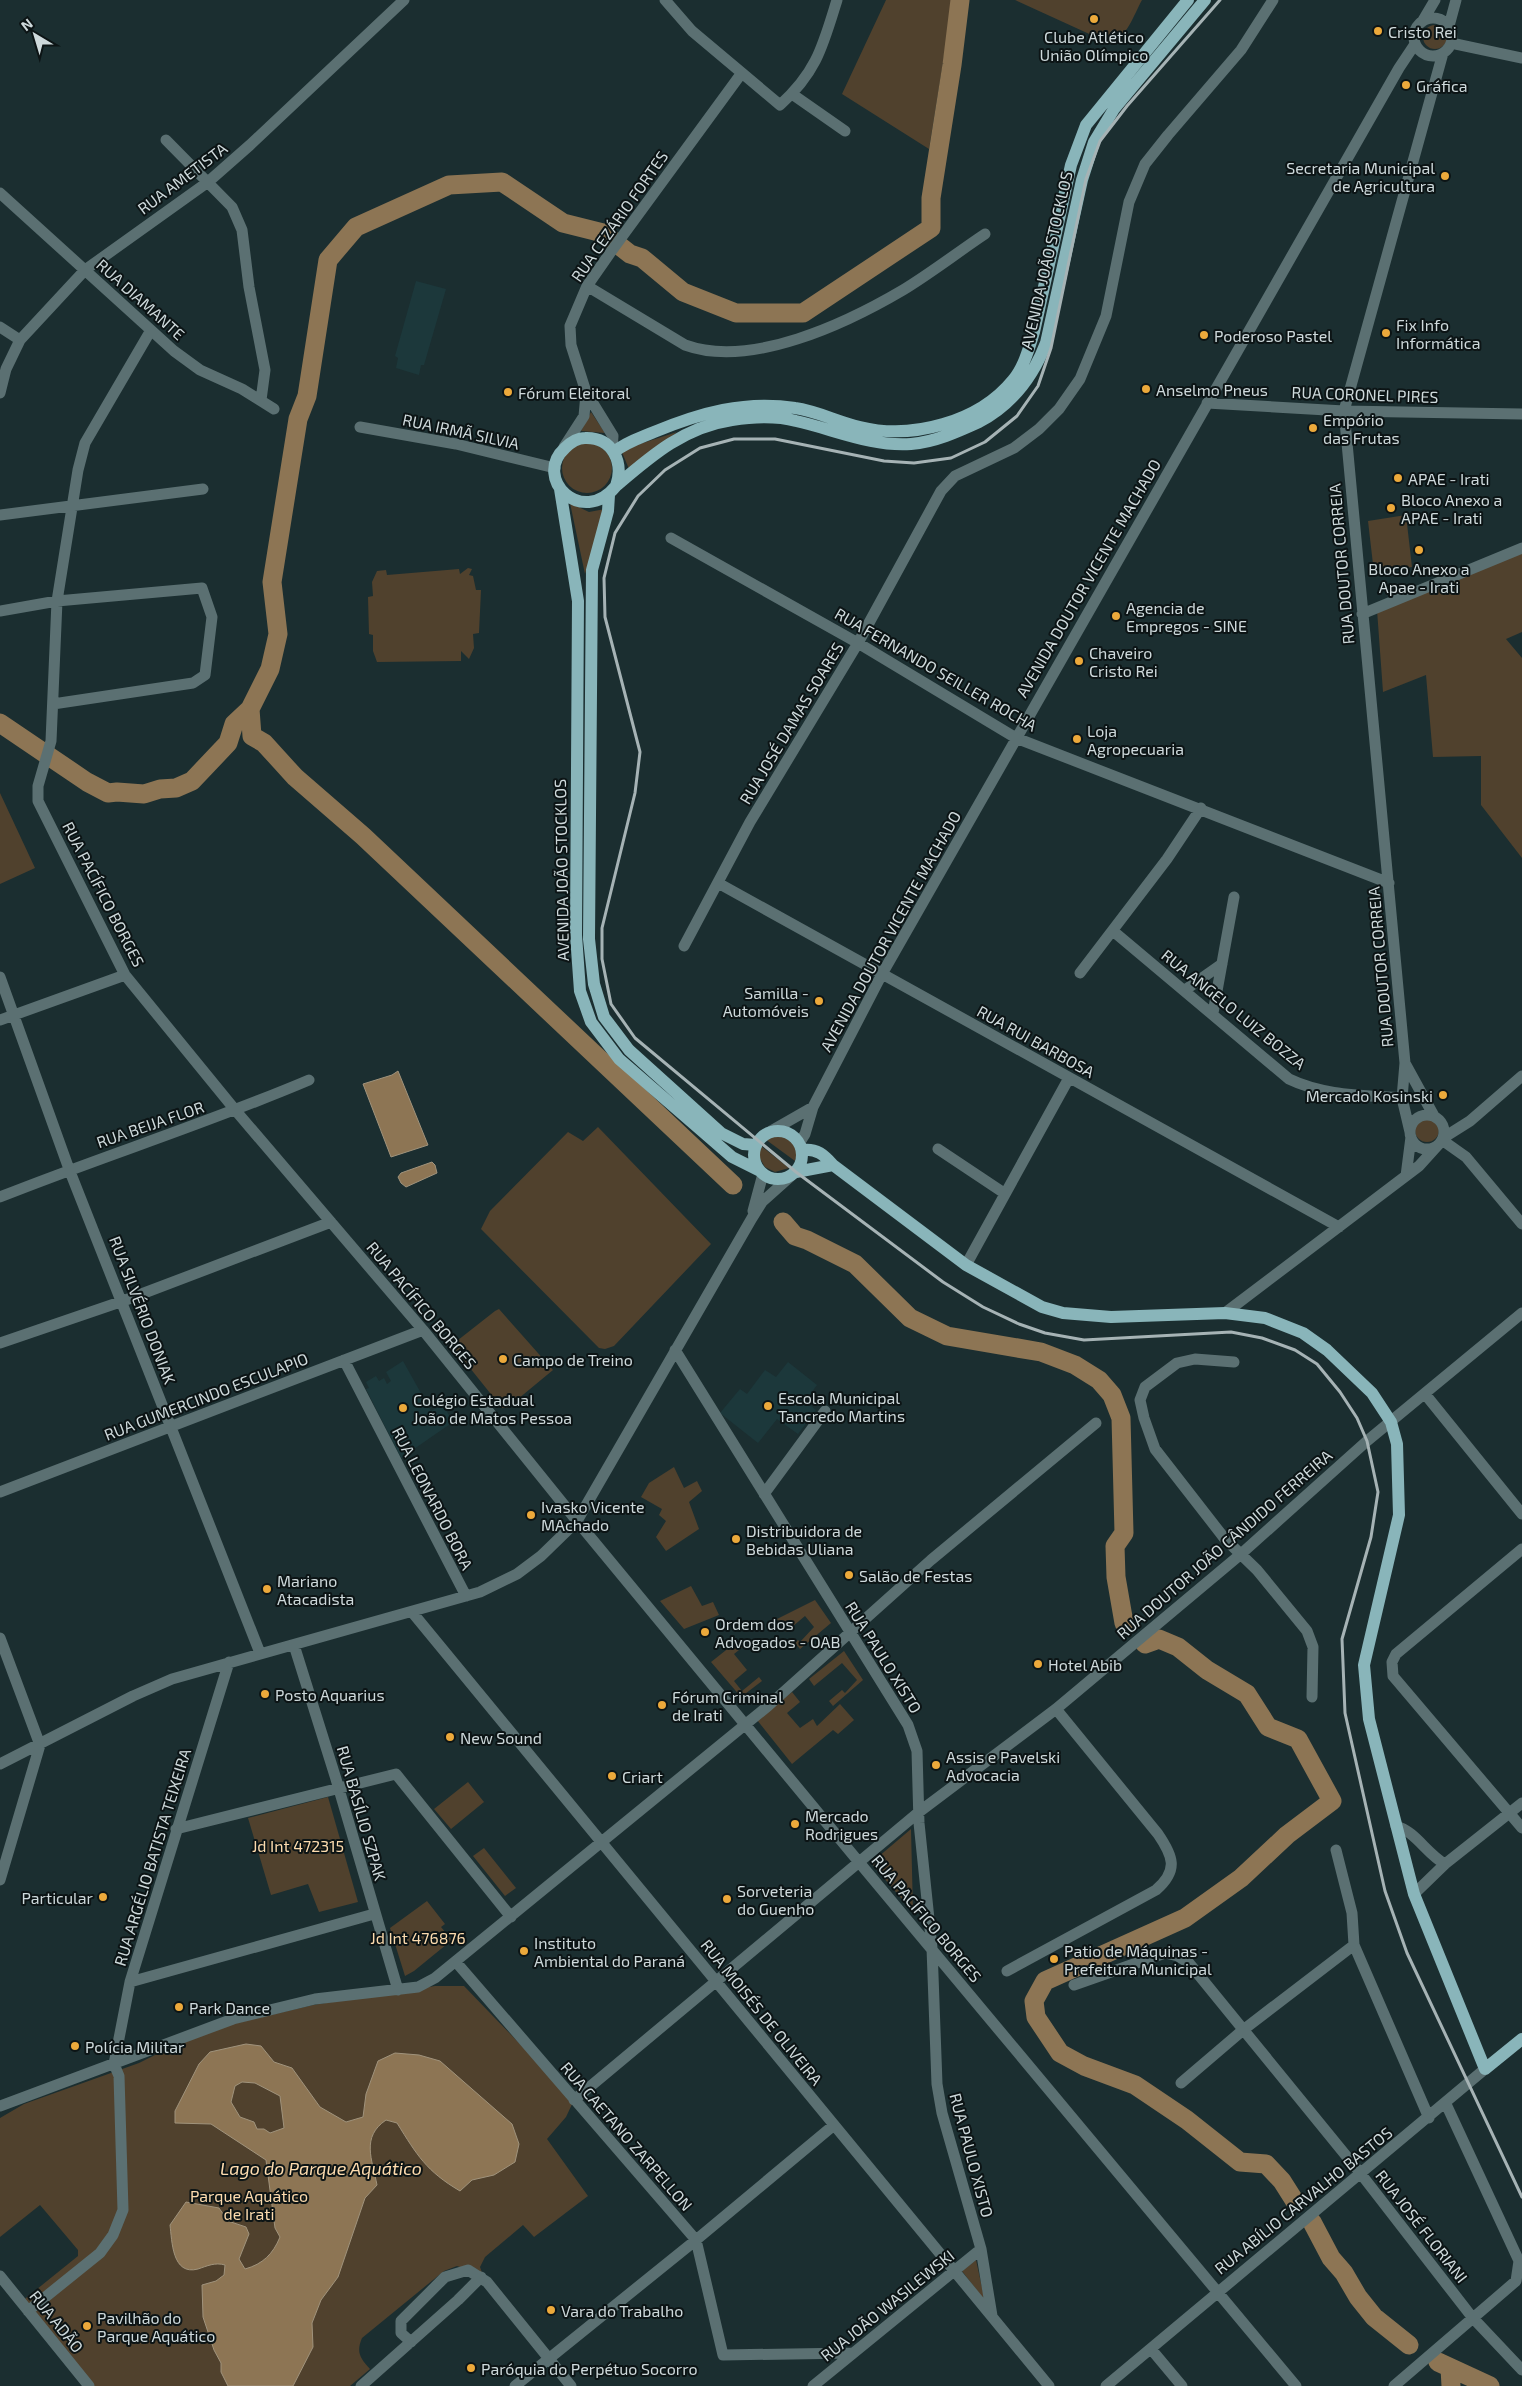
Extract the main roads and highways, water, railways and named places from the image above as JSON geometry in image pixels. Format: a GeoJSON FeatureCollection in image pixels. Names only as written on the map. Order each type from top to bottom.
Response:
{"type":"FeatureCollection","features":[{"type":"Feature","properties":{"kind":"main road","name":"AVENIDA JOÃO STOCKLOS"},"geometry":{"type":"LineString","coordinates":[[613,451],[623,444],[667,426],[732,406],[796,408],[862,428],[905,430],[931,428],[981,407],[999,396],[1014,378],[1028,352],[1071,165],[1086,125],[1188,0]]}},
{"type":"Feature","properties":{"kind":"main road","name":"AVENIDA JOÃO STOCKLOS"},"geometry":{"type":"LineString","coordinates":[[560,489],[568,497],[583,502],[599,500],[669,443],[696,429],[734,420],[769,418],[794,420],[866,440],[910,444],[958,432],[984,419],[1004,405],[1037,367],[1046,344],[1082,180],[1094,142],[1114,109],[1205,0]]}},
{"type":"Feature","properties":{"kind":"main road","name":"AVENIDA JOÃO STOCKLOS"},"geometry":{"type":"LineString","coordinates":[[756,1145],[743,1144],[721,1133],[629,1050],[604,1017],[594,984],[588,939],[592,570],[619,466],[613,451],[602,441],[586,438],[571,442],[561,451],[555,468],[578,601],[576,935],[580,991],[591,1022],[619,1059],[732,1156],[762,1173]]}},
{"type":"Feature","properties":{"kind":"main road"},"geometry":{"type":"LineString","coordinates":[[771,1131],[787,1132],[801,1146],[820,1152],[833,1165],[774,1179],[762,1173],[754,1157],[756,1145],[764,1135],[771,1131]]}},
{"type":"Feature","properties":{"kind":"main road"},"geometry":{"type":"LineString","coordinates":[[793,1174],[803,1158],[801,1146]]}},
{"type":"Feature","properties":{"kind":"main road","name":"RUA ABÍLIO CARVALHO BASTOS"},"geometry":{"type":"LineString","coordinates":[[833,1165],[966,1265],[1042,1307],[1063,1313],[1111,1317],[1225,1314],[1265,1318],[1303,1333],[1350,1370],[1372,1393],[1391,1422],[1397,1444],[1399,1515],[1364,1665],[1369,1719],[1414,1894],[1485,2069],[1522,2039]]}},
{"type":"Feature","properties":{"kind":"water"},"geometry":{"type":"Polygon","coordinates":[[[398,1071],[428,1145],[391,1157],[363,1084],[392,1075],[398,1071]]]}},
{"type":"Feature","properties":{"kind":"water"},"geometry":{"type":"Polygon","coordinates":[[[432,1162],[437,1173],[406,1187],[401,1183],[398,1177],[401,1173],[432,1162]]]}},
{"type":"Feature","properties":{"kind":"water","name":"Lago do Parque Aquático"},"geometry":{"type":"Polygon","coordinates":[[[246,2044],[261,2046],[274,2062],[292,2068],[320,2107],[346,2122],[363,2117],[366,2094],[378,2061],[395,2053],[419,2055],[440,2061],[512,2124],[519,2144],[515,2162],[494,2175],[472,2180],[460,2191],[448,2184],[423,2162],[397,2123],[386,2120],[378,2127],[373,2134],[370,2149],[377,2185],[365,2198],[338,2277],[321,2300],[312,2323],[313,2347],[293,2386],[228,2386],[221,2372],[221,2363],[214,2350],[203,2317],[202,2285],[216,2281],[224,2275],[225,2265],[214,2264],[189,2270],[178,2262],[173,2248],[170,2225],[186,2202],[219,2208],[228,2221],[246,2227],[249,2234],[239,2259],[245,2269],[267,2258],[280,2237],[275,2228],[266,2160],[211,2124],[175,2123],[175,2111],[199,2064],[210,2052],[246,2044]],[[242,2082],[235,2086],[231,2102],[240,2117],[254,2122],[257,2129],[264,2129],[270,2133],[284,2128],[280,2096],[255,2083],[242,2082]]]}},
{"type":"Feature","properties":{"kind":"waterway"},"geometry":{"type":"LineString","coordinates":[[733,1185],[363,836],[295,777],[264,743],[252,736],[250,709],[270,669],[278,634],[272,582],[298,419],[307,396],[328,260],[356,227],[449,185],[502,182],[563,223],[603,233],[630,254],[642,258],[683,292],[736,313],[803,313],[931,228],[931,198],[952,65],[960,0]]}},
{"type":"Feature","properties":{"kind":"waterway"},"geometry":{"type":"LineString","coordinates":[[0,723],[87,782],[108,793],[144,794],[160,789],[176,788],[192,781],[228,743],[234,724],[250,709]]}},
{"type":"Feature","properties":{"kind":"waterway"},"geometry":{"type":"LineString","coordinates":[[783,1222],[795,1236],[855,1264],[910,1318],[947,1336],[1041,1352],[1075,1365],[1099,1380],[1112,1395],[1121,1418],[1124,1533],[1115,1546],[1116,1577],[1124,1623]]}},
{"type":"Feature","properties":{"kind":"waterway"},"geometry":{"type":"LineString","coordinates":[[1145,1644],[1159,1639],[1178,1647],[1207,1670],[1247,1694],[1268,1727],[1298,1739],[1332,1801],[1287,1835],[1241,1878],[1185,1918],[1045,1981],[1034,2001],[1036,2017],[1060,2053],[1084,2066],[1135,2085],[1187,2120],[1240,2162],[1266,2164],[1282,2181],[1294,2200]]}},
{"type":"Feature","properties":{"kind":"waterway"},"geometry":{"type":"LineString","coordinates":[[1312,2222],[1331,2258],[1344,2273],[1358,2297],[1374,2317],[1409,2345]]}},
{"type":"Feature","properties":{"kind":"waterway"},"geometry":{"type":"LineString","coordinates":[[1438,2362],[1490,2386]]}},
{"type":"Feature","properties":{"kind":"waterway"},"geometry":{"type":"LineString","coordinates":[[1450,2368],[1451,2386]]}},
{"type":"Feature","properties":{"kind":"railway"},"geometry":{"type":"LineString","coordinates":[[1220,0],[1127,106],[1100,141],[1086,179],[1051,348],[1038,386],[1017,416],[985,442],[951,458],[914,463],[884,461],[775,439],[734,439],[700,448],[665,470],[638,496],[615,533],[604,578],[605,617],[640,752],[635,793],[602,928],[602,959],[611,1004],[635,1038],[796,1172],[943,1282],[983,1307],[1019,1324],[1045,1333],[1084,1340],[1231,1332],[1262,1338],[1295,1350],[1317,1364],[1340,1392],[1357,1418],[1367,1441],[1378,1492],[1371,1537],[1342,1639],[1345,1713],[1385,1891],[1407,1953],[1522,2197]]}},
{"type":"Feature","properties":{"kind":"place","name":"Clube Atlético União Olímpico"},"geometry":{"type":"Point","coordinates":[1094,19]}},
{"type":"Feature","properties":{"kind":"place","name":"Cristo Rei"},"geometry":{"type":"Point","coordinates":[1378,31]}},
{"type":"Feature","properties":{"kind":"place","name":"Gráfica"},"geometry":{"type":"Point","coordinates":[1406,85]}},
{"type":"Feature","properties":{"kind":"place","name":"Secretaria Municipal de Agricultura"},"geometry":{"type":"Point","coordinates":[1445,176]}},
{"type":"Feature","properties":{"kind":"place","name":"Fix Info Informática"},"geometry":{"type":"Point","coordinates":[1386,333]}},
{"type":"Feature","properties":{"kind":"place","name":"Poderoso Pastel"},"geometry":{"type":"Point","coordinates":[1204,335]}},
{"type":"Feature","properties":{"kind":"place","name":"Anselmo Pneus"},"geometry":{"type":"Point","coordinates":[1146,389]}},
{"type":"Feature","properties":{"kind":"place","name":"Fórum Eleitoral"},"geometry":{"type":"Point","coordinates":[508,392]}},
{"type":"Feature","properties":{"kind":"place","name":"Empório das Frutas"},"geometry":{"type":"Point","coordinates":[1313,428]}},
{"type":"Feature","properties":{"kind":"place","name":"APAE - Irati"},"geometry":{"type":"Point","coordinates":[1398,478]}},
{"type":"Feature","properties":{"kind":"place","name":"Bloco Anexo a APAE - Irati"},"geometry":{"type":"Point","coordinates":[1391,508]}},
{"type":"Feature","properties":{"kind":"place","name":"Bloco Anexo a Apae - Irati"},"geometry":{"type":"Point","coordinates":[1419,550]}},
{"type":"Feature","properties":{"kind":"place","name":"Agencia de Empregos - SINE"},"geometry":{"type":"Point","coordinates":[1116,616]}},
{"type":"Feature","properties":{"kind":"place","name":"Chaveiro Cristo Rei"},"geometry":{"type":"Point","coordinates":[1079,661]}},
{"type":"Feature","properties":{"kind":"place","name":"Loja Agropecuaria"},"geometry":{"type":"Point","coordinates":[1077,739]}},
{"type":"Feature","properties":{"kind":"place","name":"Samilla - Automóveis"},"geometry":{"type":"Point","coordinates":[819,1001]}},
{"type":"Feature","properties":{"kind":"place","name":"Mercado Kosinski"},"geometry":{"type":"Point","coordinates":[1443,1095]}},
{"type":"Feature","properties":{"kind":"place","name":"Campo de Treino"},"geometry":{"type":"Point","coordinates":[503,1359]}},
{"type":"Feature","properties":{"kind":"place","name":"Escola Municipal Tancredo Martins"},"geometry":{"type":"Point","coordinates":[768,1406]}},
{"type":"Feature","properties":{"kind":"place","name":"Colégio Estadual João de Matos Pessoa"},"geometry":{"type":"Point","coordinates":[403,1408]}},
{"type":"Feature","properties":{"kind":"place","name":"Ivasko Vicente MAchado"},"geometry":{"type":"Point","coordinates":[531,1515]}},
{"type":"Feature","properties":{"kind":"place","name":"Distribuidora de Bebidas Uliana"},"geometry":{"type":"Point","coordinates":[736,1539]}},
{"type":"Feature","properties":{"kind":"place","name":"Salão de Festas"},"geometry":{"type":"Point","coordinates":[849,1575]}},
{"type":"Feature","properties":{"kind":"place","name":"Mariano Atacadista"},"geometry":{"type":"Point","coordinates":[267,1589]}},
{"type":"Feature","properties":{"kind":"place","name":"Ordem dos Advogados - OAB"},"geometry":{"type":"Point","coordinates":[705,1632]}},
{"type":"Feature","properties":{"kind":"place","name":"Hotel Abib"},"geometry":{"type":"Point","coordinates":[1038,1664]}},
{"type":"Feature","properties":{"kind":"place","name":"Posto Aquarius"},"geometry":{"type":"Point","coordinates":[265,1694]}},
{"type":"Feature","properties":{"kind":"place","name":"Fórum Criminal de Irati"},"geometry":{"type":"Point","coordinates":[662,1705]}},
{"type":"Feature","properties":{"kind":"place","name":"New Sound"},"geometry":{"type":"Point","coordinates":[450,1737]}},
{"type":"Feature","properties":{"kind":"place","name":"Assis e Pavelski Advocacia"},"geometry":{"type":"Point","coordinates":[936,1765]}},
{"type":"Feature","properties":{"kind":"place","name":"Criart"},"geometry":{"type":"Point","coordinates":[612,1776]}},
{"type":"Feature","properties":{"kind":"place","name":"Mercado Rodrigues"},"geometry":{"type":"Point","coordinates":[795,1824]}},
{"type":"Feature","properties":{"kind":"place","name":"Particular"},"geometry":{"type":"Point","coordinates":[103,1897]}},
{"type":"Feature","properties":{"kind":"place","name":"Sorveteria do Guenho"},"geometry":{"type":"Point","coordinates":[727,1899]}},
{"type":"Feature","properties":{"kind":"place","name":"Instituto Ambiental do Paraná"},"geometry":{"type":"Point","coordinates":[524,1951]}},
{"type":"Feature","properties":{"kind":"place","name":"Patio de Máquinas - Prefeitura Municipal"},"geometry":{"type":"Point","coordinates":[1054,1959]}},
{"type":"Feature","properties":{"kind":"place","name":"Park Dance"},"geometry":{"type":"Point","coordinates":[179,2007]}},
{"type":"Feature","properties":{"kind":"place","name":"Polícia Militar"},"geometry":{"type":"Point","coordinates":[75,2046]}},
{"type":"Feature","properties":{"kind":"place","name":"Vara do Trabalho"},"geometry":{"type":"Point","coordinates":[551,2310]}},
{"type":"Feature","properties":{"kind":"place","name":"Pavilhão do Parque Aquático"},"geometry":{"type":"Point","coordinates":[87,2326]}},
{"type":"Feature","properties":{"kind":"place","name":"Paróquia do Perpétuo Socorro"},"geometry":{"type":"Point","coordinates":[471,2368]}},
{"type":"Feature","properties":{"kind":"park label","name":"Jd Int 472315"},"geometry":{"type":"Point","coordinates":[298,1845]}},
{"type":"Feature","properties":{"kind":"park label","name":"Jd Int 476876"},"geometry":{"type":"Point","coordinates":[418,1937]}},
{"type":"Feature","properties":{"kind":"park label","name":"Parque Aquático de Irati"},"geometry":{"type":"Point","coordinates":[249,2204]}}]}
